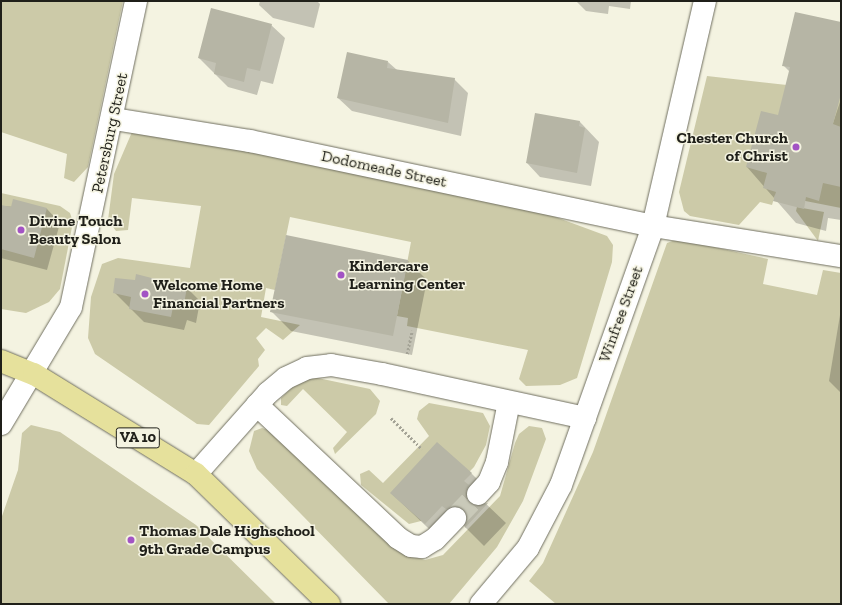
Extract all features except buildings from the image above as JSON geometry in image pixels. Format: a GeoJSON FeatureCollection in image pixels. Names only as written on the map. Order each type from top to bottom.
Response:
{"type":"FeatureCollection","features":[{"type":"Feature","properties":{"kind":"main road","name":"VA 10"},"geometry":{"type":"LineString","coordinates":[[1,361],[34,374],[196,474],[328,604]]}},
{"type":"Feature","properties":{"kind":"street","name":"Petersburg Street"},"geometry":{"type":"LineString","coordinates":[[1,424],[34,374],[71,307],[114,120],[136,1]]}},
{"type":"Feature","properties":{"kind":"street","name":"Winfree Street"},"geometry":{"type":"LineString","coordinates":[[489,601],[528,548],[561,485],[653,226],[705,1]]}},
{"type":"Feature","properties":{"kind":"street","name":"Dodomeade Street"},"geometry":{"type":"LineString","coordinates":[[114,120],[250,141],[653,226],[841,256]]}},
{"type":"Feature","properties":{"kind":"street"},"geometry":{"type":"LineString","coordinates":[[196,474],[257,405],[286,378],[307,368],[330,365],[585,418]]}},
{"type":"Feature","properties":{"kind":"street"},"geometry":{"type":"LineString","coordinates":[[478,494],[489,482],[497,462],[509,402]]}},
{"type":"Feature","properties":{"kind":"street"},"geometry":{"type":"LineString","coordinates":[[257,405],[398,538],[412,546],[422,547],[435,539],[455,518]]}},
{"type":"Feature","properties":{"kind":"path"},"geometry":{"type":"LineString","coordinates":[[391,418],[422,449]]}},
{"type":"Feature","properties":{"kind":"shaded area"},"geometry":{"type":"Polygon","coordinates":[[[1,1],[123,1],[88,167],[74,182],[64,178],[67,154],[1,132],[1,1]]]}},
{"type":"Feature","properties":{"kind":"shaded area"},"geometry":{"type":"Polygon","coordinates":[[[707,76],[841,91],[841,208],[775,195],[772,205],[760,202],[739,225],[690,216],[684,211],[679,192],[707,76]]]}},
{"type":"Feature","properties":{"kind":"shaded area"},"geometry":{"type":"Polygon","coordinates":[[[154,131],[534,209],[607,236],[613,245],[612,262],[577,378],[560,385],[526,386],[519,379],[528,350],[407,326],[408,318],[397,316],[411,242],[290,217],[275,290],[266,288],[261,317],[300,325],[283,340],[266,328],[256,338],[265,350],[258,359],[259,366],[209,425],[197,424],[95,354],[88,338],[91,297],[102,264],[118,258],[190,268],[201,206],[132,198],[128,230],[116,231],[108,220],[114,174],[132,132],[154,131]]]}},
{"type":"Feature","properties":{"kind":"shaded area"},"geometry":{"type":"Polygon","coordinates":[[[1,193],[60,206],[70,213],[73,222],[60,289],[49,302],[26,313],[1,309],[1,193]]]}},
{"type":"Feature","properties":{"kind":"shaded area"},"geometry":{"type":"Polygon","coordinates":[[[797,207],[824,212],[818,241],[796,211],[797,207]]]}},
{"type":"Feature","properties":{"kind":"shaded area"},"geometry":{"type":"Polygon","coordinates":[[[678,239],[768,259],[763,284],[817,295],[823,270],[841,273],[841,604],[556,604],[529,581],[543,563],[593,452],[667,243],[678,239]]]}},
{"type":"Feature","properties":{"kind":"shaded area"},"geometry":{"type":"Polygon","coordinates":[[[313,377],[370,389],[380,401],[376,414],[335,454],[333,448],[347,432],[303,389],[287,406],[281,405],[281,398],[298,382],[313,377]]]}},
{"type":"Feature","properties":{"kind":"shaded area"},"geometry":{"type":"Polygon","coordinates":[[[429,403],[483,413],[490,426],[486,445],[474,467],[421,521],[409,524],[361,485],[360,474],[369,470],[383,483],[429,436],[417,419],[419,411],[429,403]]]}},
{"type":"Feature","properties":{"kind":"shaded area","name":"Thomas Dale Highschool 9th Grade Campus"},"geometry":{"type":"Polygon","coordinates":[[[31,425],[60,432],[196,525],[276,604],[1,604],[1,519],[18,470],[22,433],[31,425]]]}},
{"type":"Feature","properties":{"kind":"shaded area"},"geometry":{"type":"Polygon","coordinates":[[[529,426],[542,428],[546,439],[523,501],[497,547],[449,604],[389,604],[257,469],[249,451],[254,431],[262,428],[271,431],[401,552],[425,560],[443,555],[500,496],[515,443],[519,434],[529,426]]]}},
{"type":"Feature","properties":{"kind":"tunnel"},"geometry":{"type":"LineString","coordinates":[[455,518],[478,494]]}},
{"type":"Feature","properties":{"kind":"place","name":"Chester Church of Christ"},"geometry":{"type":"Point","coordinates":[796,147]}},
{"type":"Feature","properties":{"kind":"place","name":"Divine Touch Beauty Salon"},"geometry":{"type":"Point","coordinates":[21,230]}},
{"type":"Feature","properties":{"kind":"place","name":"Kindercare Learning Center"},"geometry":{"type":"Point","coordinates":[341,275]}},
{"type":"Feature","properties":{"kind":"place","name":"Welcome Home Financial Partners"},"geometry":{"type":"Point","coordinates":[145,294]}},
{"type":"Feature","properties":{"kind":"place","name":"Thomas Dale Highschool 9th Grade Campus"},"geometry":{"type":"Point","coordinates":[131,540]}}]}
